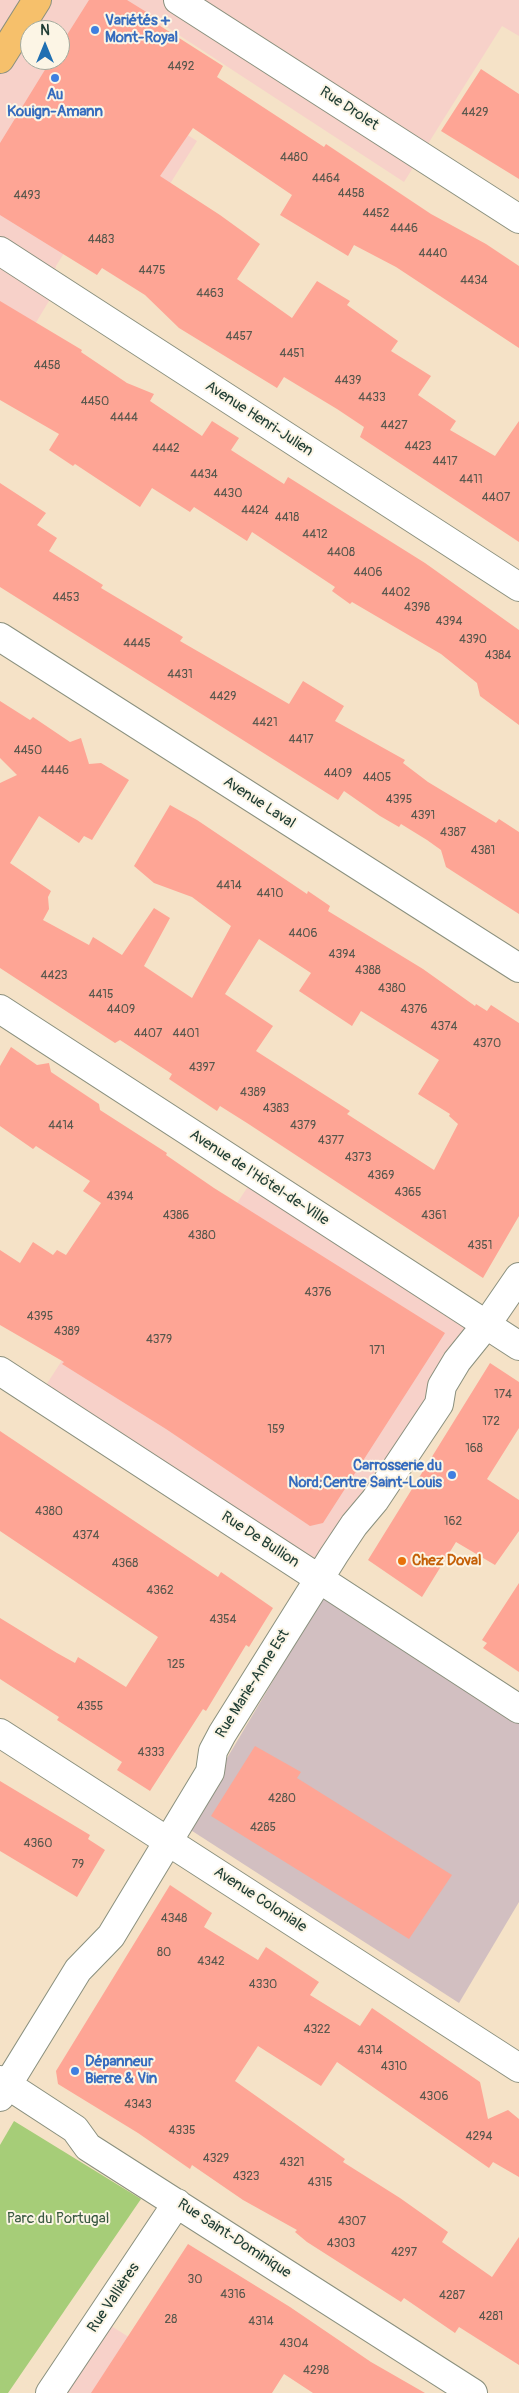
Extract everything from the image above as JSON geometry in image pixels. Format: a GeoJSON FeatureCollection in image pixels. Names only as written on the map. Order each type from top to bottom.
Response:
{"type":"FeatureCollection","features":[{"type":"Feature","properties":{"kind":"main road"},"geometry":{"type":"LineString","coordinates":[[0,59],[37,0]]}},
{"type":"Feature","properties":{"kind":"street","name":"Rue Drolet"},"geometry":{"type":"LineString","coordinates":[[178,0],[519,219]]}},
{"type":"Feature","properties":{"kind":"street","name":"Avenue Henri-Julien"},"geometry":{"type":"LineString","coordinates":[[0,250],[519,587]]}},
{"type":"Feature","properties":{"kind":"street","name":"Avenue Laval"},"geometry":{"type":"LineString","coordinates":[[0,637],[519,968]]}},
{"type":"Feature","properties":{"kind":"street","name":"Avenue de l'Hôtel-de-Ville"},"geometry":{"type":"LineString","coordinates":[[0,1009],[519,1346]]}},
{"type":"Feature","properties":{"kind":"street","name":"Rue Marie-Anne Est"},"geometry":{"type":"LineString","coordinates":[[3,2087],[78,1970],[110,1936],[210,1772],[213,1750],[222,1734],[319,1578],[354,1525],[376,1500],[438,1404],[442,1386],[457,1361],[486,1325],[519,1277]]}},
{"type":"Feature","properties":{"kind":"street","name":"Rue De Bullion"},"geometry":{"type":"LineString","coordinates":[[0,1371],[519,1709]]}},
{"type":"Feature","properties":{"kind":"street","name":"Avenue Coloniale"},"geometry":{"type":"LineString","coordinates":[[0,1733],[519,2068]]}},
{"type":"Feature","properties":{"kind":"street","name":"Rue Saint-Dominique"},"geometry":{"type":"LineString","coordinates":[[3,2087],[75,2129],[88,2147],[473,2393]]}},
{"type":"Feature","properties":{"kind":"street","name":"Rue Vallières"},"geometry":{"type":"LineString","coordinates":[[50,2393],[177,2203]]}},
{"type":"Feature","properties":{"kind":"shaded area"},"geometry":{"type":"Polygon","coordinates":[[[0,0],[519,0],[519,36],[502,26],[404,182],[162,24],[118,91],[197,141],[144,225],[86,218],[56,266],[49,301],[0,382],[0,0]]]}},
{"type":"Feature","properties":{"kind":"shaded area"},"geometry":{"type":"Polygon","coordinates":[[[257,1173],[486,1325],[319,1579],[39,1396],[143,1235],[192,1271],[257,1173]]]}},
{"type":"Feature","properties":{"kind":"shaded area"},"geometry":{"type":"Polygon","coordinates":[[[327,1590],[519,1724],[519,1902],[459,2003],[186,1827],[327,1590]]]}},
{"type":"Feature","properties":{"kind":"shaded area"},"geometry":{"type":"Polygon","coordinates":[[[108,2324],[218,2393],[66,2393],[108,2324]]]}},
{"type":"Feature","properties":{"kind":"green space","name":"Parc du Portugal"},"geometry":{"type":"Polygon","coordinates":[[[14,2121],[141,2199],[8,2393],[0,2393],[0,2145],[14,2121]]]}},
{"type":"Feature","properties":{"kind":"building"},"geometry":{"type":"Polygon","coordinates":[[[89,0],[127,0],[156,18],[154,22],[223,66],[217,77],[324,147],[326,144],[431,214],[486,244],[519,266],[519,348],[396,267],[354,245],[348,256],[280,215],[292,195],[193,128],[160,176],[260,244],[237,279],[292,318],[317,281],[350,301],[347,305],[398,341],[391,351],[431,376],[418,395],[456,421],[450,430],[495,456],[519,421],[519,542],[360,437],[364,427],[337,409],[284,377],[277,388],[179,328],[145,295],[102,268],[97,275],[0,215],[0,143],[45,70],[70,70],[70,30],[89,0]]]}},
{"type":"Feature","properties":{"kind":"building"},"geometry":{"type":"Polygon","coordinates":[[[481,69],[519,94],[519,179],[441,131],[481,69]]]}},
{"type":"Feature","properties":{"kind":"building"},"geometry":{"type":"Polygon","coordinates":[[[0,301],[82,350],[81,352],[127,383],[154,394],[150,401],[202,436],[212,421],[239,438],[231,450],[284,484],[288,477],[425,563],[519,630],[519,725],[480,696],[477,683],[441,654],[352,602],[350,604],[332,591],[335,587],[252,532],[247,541],[194,507],[190,512],[152,488],[140,507],[75,464],[73,466],[49,450],[59,434],[0,400],[0,301]]]}},
{"type":"Feature","properties":{"kind":"building"},"geometry":{"type":"Polygon","coordinates":[[[0,483],[46,513],[37,525],[57,538],[49,551],[103,585],[101,588],[183,637],[180,641],[289,704],[303,681],[344,706],[335,721],[405,760],[403,763],[428,782],[496,823],[499,819],[519,832],[519,914],[446,867],[441,850],[427,840],[401,824],[399,827],[380,816],[344,791],[338,800],[0,587],[0,483]]]}},
{"type":"Feature","properties":{"kind":"building"},"geometry":{"type":"Polygon","coordinates":[[[0,701],[30,720],[33,717],[70,742],[81,738],[89,764],[101,763],[129,780],[92,840],[84,836],[79,843],[39,816],[10,863],[51,891],[48,897],[49,909],[43,920],[89,945],[93,937],[122,955],[154,908],[170,918],[144,966],[192,998],[231,926],[192,897],[154,883],[134,866],[170,805],[197,820],[307,894],[308,891],[330,906],[328,911],[423,969],[475,1006],[476,1004],[487,1011],[491,1005],[519,1023],[519,1216],[483,1278],[220,1106],[217,1111],[169,1079],[172,1074],[120,1040],[115,1043],[0,968],[0,783],[17,775],[0,758],[0,701]],[[259,939],[225,994],[273,1026],[256,1051],[350,1111],[347,1114],[434,1170],[458,1124],[449,1116],[450,1114],[418,1094],[439,1060],[361,1011],[352,1026],[299,991],[311,973],[259,939]]]}},
{"type":"Feature","properties":{"kind":"building"},"geometry":{"type":"Polygon","coordinates":[[[11,1047],[37,1065],[49,1063],[51,1072],[99,1104],[100,1110],[167,1153],[166,1155],[214,1188],[445,1333],[323,1523],[310,1526],[166,1429],[62,1364],[64,1362],[0,1325],[0,1250],[20,1263],[33,1242],[53,1255],[57,1250],[66,1255],[101,1203],[83,1191],[90,1181],[36,1146],[33,1149],[0,1126],[0,1066],[11,1047]]]}},
{"type":"Feature","properties":{"kind":"building"},"geometry":{"type":"Polygon","coordinates":[[[490,1363],[519,1382],[519,1428],[487,1479],[519,1500],[519,1531],[495,1565],[456,1542],[422,1597],[368,1560],[490,1363]]]}},
{"type":"Feature","properties":{"kind":"building"},"geometry":{"type":"Polygon","coordinates":[[[0,1431],[218,1577],[221,1572],[273,1608],[249,1647],[246,1645],[206,1711],[203,1709],[150,1791],[117,1770],[122,1762],[57,1720],[59,1717],[0,1679],[0,1618],[75,1663],[78,1657],[126,1687],[158,1637],[0,1531],[0,1431]]]}},
{"type":"Feature","properties":{"kind":"building"},"geometry":{"type":"Polygon","coordinates":[[[519,1583],[519,1672],[483,1648],[487,1643],[482,1640],[519,1583]]]}},
{"type":"Feature","properties":{"kind":"building"},"geometry":{"type":"Polygon","coordinates":[[[255,1746],[301,1772],[297,1778],[452,1875],[409,1939],[211,1816],[255,1746]]]}},
{"type":"Feature","properties":{"kind":"building"},"geometry":{"type":"Polygon","coordinates":[[[0,1781],[90,1835],[88,1839],[105,1850],[77,1897],[0,1851],[0,1781]]]}},
{"type":"Feature","properties":{"kind":"building"},"geometry":{"type":"Polygon","coordinates":[[[170,1885],[212,1913],[204,1927],[258,1960],[266,1947],[319,1982],[310,1995],[360,2026],[372,2008],[480,2082],[488,2119],[508,2110],[519,2119],[519,2177],[493,2162],[489,2168],[337,2062],[321,2086],[258,2046],[235,2081],[345,2159],[343,2162],[400,2198],[448,2232],[442,2242],[492,2277],[519,2237],[519,2365],[459,2327],[455,2333],[404,2298],[401,2302],[307,2242],[295,2232],[297,2230],[243,2200],[192,2165],[190,2169],[138,2133],[58,2084],[56,2071],[170,1885]]]}},
{"type":"Feature","properties":{"kind":"building"},"geometry":{"type":"Polygon","coordinates":[[[188,2244],[290,2307],[371,2362],[425,2393],[313,2393],[284,2374],[272,2393],[91,2393],[188,2244]]]}},
{"type":"Feature","properties":{"kind":"place","name":"Variétés + Mont-Royal"},"geometry":{"type":"Point","coordinates":[95,30]}},
{"type":"Feature","properties":{"kind":"place","name":"Au Kouign-Amann"},"geometry":{"type":"Point","coordinates":[55,78]}},
{"type":"Feature","properties":{"kind":"place","name":"Carrosserie du Nord;Centre Saint-Louis"},"geometry":{"type":"Point","coordinates":[452,1475]}},
{"type":"Feature","properties":{"kind":"place","name":"Chez Doval"},"geometry":{"type":"Point","coordinates":[402,1561]}},
{"type":"Feature","properties":{"kind":"place","name":"Dépanneur Bierre & Vin"},"geometry":{"type":"Point","coordinates":[75,2071]}}]}
